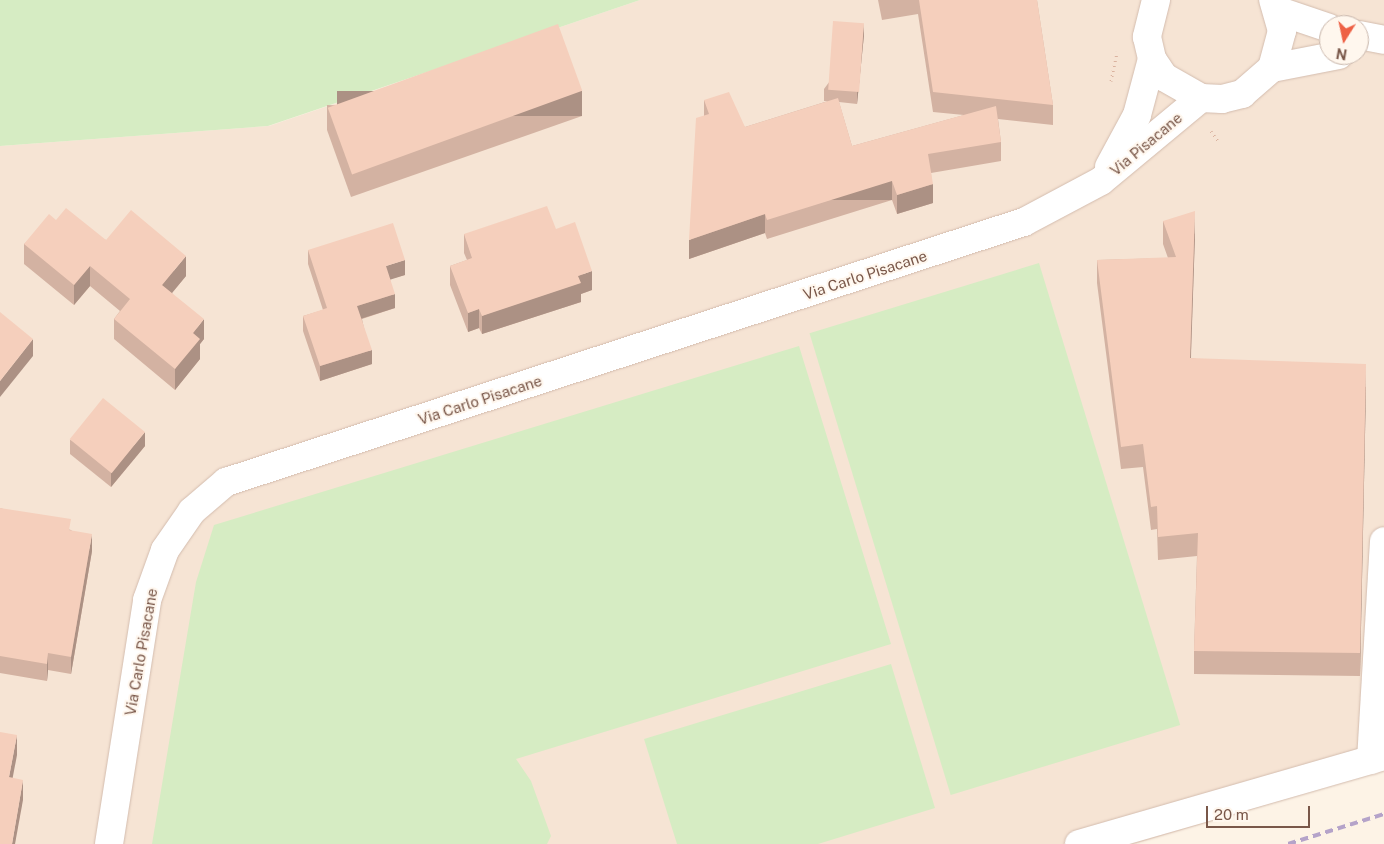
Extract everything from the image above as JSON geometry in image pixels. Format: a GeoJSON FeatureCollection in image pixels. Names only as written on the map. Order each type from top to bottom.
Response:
{"type":"FeatureCollection","features":[{"type":"Feature","properties":{"kind":"street","name":"Via Pisacane"},"geometry":{"type":"LineString","coordinates":[[1101,181],[1201,98],[1164,77],[1152,59],[1147,37],[1156,0]]}},
{"type":"Feature","properties":{"kind":"street"},"geometry":{"type":"LineString","coordinates":[[1276,6],[1319,24]]}},
{"type":"Feature","properties":{"kind":"street"},"geometry":{"type":"LineString","coordinates":[[1272,68],[1282,31],[1276,6]]}},
{"type":"Feature","properties":{"kind":"street"},"geometry":{"type":"LineString","coordinates":[[1369,37],[1384,40]]}},
{"type":"Feature","properties":{"kind":"street"},"geometry":{"type":"LineString","coordinates":[[1369,50],[1384,47]]}},
{"type":"Feature","properties":{"kind":"street","name":"Via Pisacane"},"geometry":{"type":"LineString","coordinates":[[1101,181],[1137,115],[1152,59]]}},
{"type":"Feature","properties":{"kind":"street"},"geometry":{"type":"LineString","coordinates":[[1201,98],[1242,94],[1272,68],[1319,59]]}},
{"type":"Feature","properties":{"kind":"street","name":"Via Carlo Pisacane"},"geometry":{"type":"LineString","coordinates":[[108,844],[147,600],[170,542],[192,510],[226,482],[1024,222],[1101,181]]}},
{"type":"Feature","properties":{"kind":"street"},"geometry":{"type":"LineString","coordinates":[[1079,844],[1378,758],[1384,541]]}},
{"type":"Feature","properties":{"kind":"shaded area"},"geometry":{"type":"Polygon","coordinates":[[[640,0],[1384,0],[1384,770],[1134,844],[0,844],[0,146],[269,126],[640,0]]]}},
{"type":"Feature","properties":{"kind":"green space"},"geometry":{"type":"Polygon","coordinates":[[[0,0],[640,0],[268,126],[0,146],[0,0]]]}},
{"type":"Feature","properties":{"kind":"green space"},"geometry":{"type":"Polygon","coordinates":[[[1039,263],[1180,725],[951,795],[809,333],[1039,263]]]}},
{"type":"Feature","properties":{"kind":"green space"},"geometry":{"type":"Polygon","coordinates":[[[799,346],[891,644],[516,759],[531,781],[551,836],[547,844],[152,844],[196,582],[214,525],[799,346]]]}},
{"type":"Feature","properties":{"kind":"green space"},"geometry":{"type":"Polygon","coordinates":[[[891,664],[935,808],[818,844],[677,844],[644,739],[891,664]]]}},
{"type":"Feature","properties":{"kind":"building"},"geometry":{"type":"Polygon","coordinates":[[[919,0],[1037,0],[1053,105],[933,92],[919,0]]]}},
{"type":"Feature","properties":{"kind":"building"},"geometry":{"type":"Polygon","coordinates":[[[833,21],[864,23],[859,92],[828,90],[833,21]]]}},
{"type":"Feature","properties":{"kind":"building"},"geometry":{"type":"Polygon","coordinates":[[[558,24],[582,91],[352,175],[328,108],[558,24]]]}},
{"type":"Feature","properties":{"kind":"building"},"geometry":{"type":"Polygon","coordinates":[[[729,92],[745,127],[838,98],[852,146],[996,106],[1001,142],[928,154],[933,184],[897,195],[892,181],[767,220],[765,214],[689,240],[696,118],[709,114],[704,100],[729,92]]]}},
{"type":"Feature","properties":{"kind":"building"},"geometry":{"type":"Polygon","coordinates":[[[547,206],[556,229],[575,222],[592,271],[578,276],[581,283],[482,316],[479,309],[468,313],[450,266],[472,258],[464,234],[547,206]]]}},
{"type":"Feature","properties":{"kind":"building"},"geometry":{"type":"Polygon","coordinates":[[[66,208],[106,240],[131,210],[186,256],[162,285],[204,319],[193,333],[200,339],[175,369],[114,319],[130,299],[90,266],[74,285],[24,244],[49,214],[56,220],[66,208]]]}},
{"type":"Feature","properties":{"kind":"building"},"geometry":{"type":"Polygon","coordinates":[[[1195,211],[1190,358],[1366,364],[1360,653],[1194,651],[1198,533],[1158,537],[1157,506],[1151,507],[1143,444],[1121,447],[1097,260],[1176,257],[1163,221],[1195,211]]]}},
{"type":"Feature","properties":{"kind":"building"},"geometry":{"type":"Polygon","coordinates":[[[393,223],[405,260],[386,266],[395,294],[357,306],[372,350],[320,366],[303,316],[327,308],[308,250],[393,223]]]}},
{"type":"Feature","properties":{"kind":"building"},"geometry":{"type":"Polygon","coordinates":[[[0,312],[33,339],[0,381],[0,312]]]}},
{"type":"Feature","properties":{"kind":"building"},"geometry":{"type":"Polygon","coordinates":[[[103,398],[145,432],[112,473],[70,439],[103,398]]]}},
{"type":"Feature","properties":{"kind":"building"},"geometry":{"type":"Polygon","coordinates":[[[0,508],[71,519],[69,530],[92,534],[71,657],[48,653],[47,664],[0,656],[0,508]]]}},
{"type":"Feature","properties":{"kind":"building"},"geometry":{"type":"Polygon","coordinates":[[[0,732],[17,735],[9,777],[23,780],[12,844],[0,844],[0,732]]]}},
{"type":"Feature","properties":{"kind":"railway"},"geometry":{"type":"LineString","coordinates":[[1288,844],[1384,814]]}}]}
